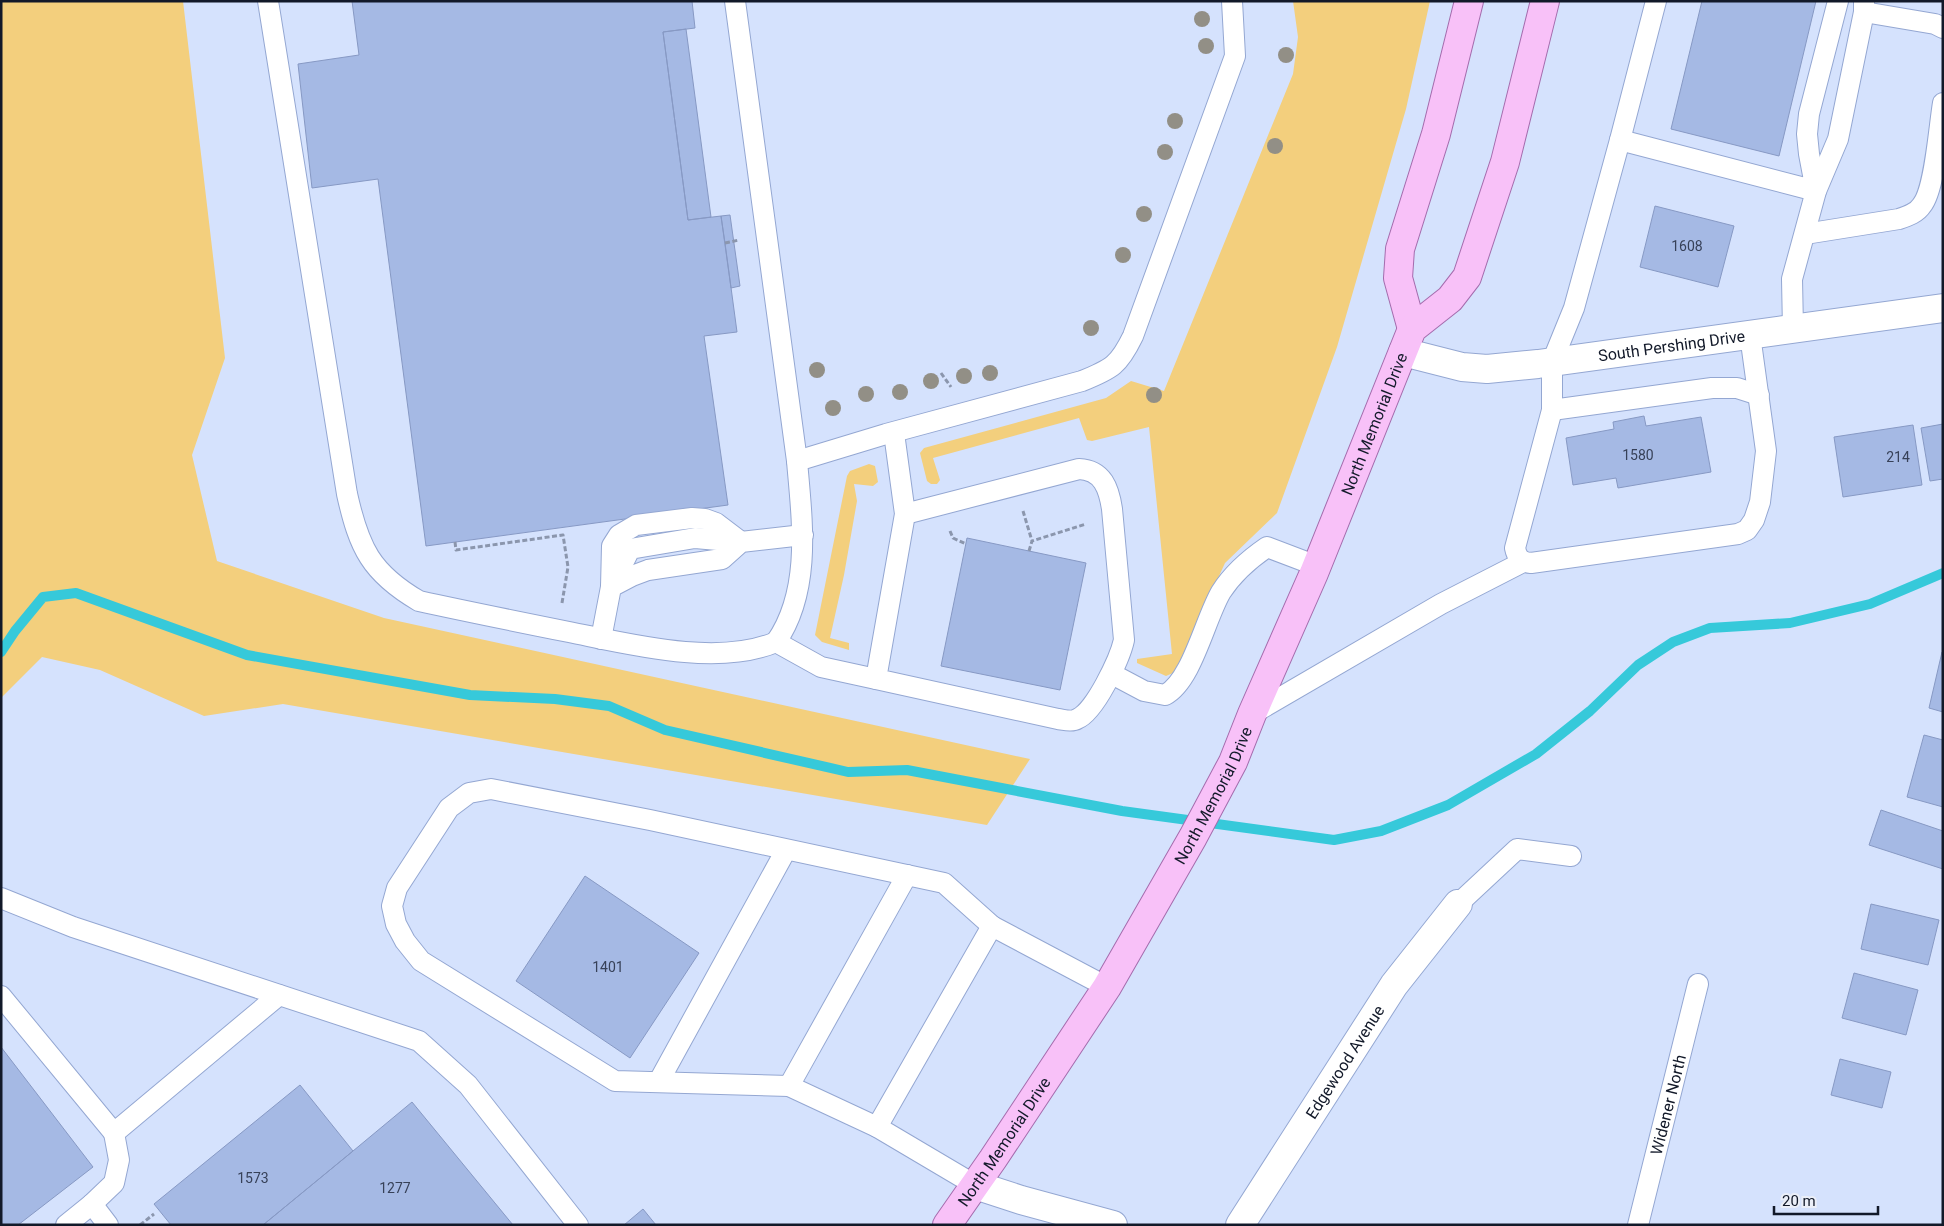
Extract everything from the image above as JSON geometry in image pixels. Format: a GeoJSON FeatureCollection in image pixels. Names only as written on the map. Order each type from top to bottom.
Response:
{"type":"FeatureCollection","features":[{"type":"Feature","properties":{"kind":"main road"},"geometry":{"type":"LineString","coordinates":[[1408,340],[1398,278],[1400,249],[1436,134],[1469,1]]}},
{"type":"Feature","properties":{"kind":"main road","name":"North Memorial Drive"},"geometry":{"type":"LineString","coordinates":[[947,1225],[1107,988],[1193,837],[1232,762],[1317,566],[1408,340],[1450,299],[1467,277],[1505,162],[1545,1]]}},
{"type":"Feature","properties":{"kind":"street","name":"South Pershing Drive"},"geometry":{"type":"LineString","coordinates":[[1408,340],[1462,367],[1487,369],[1552,362],[1943,308]]}},
{"type":"Feature","properties":{"kind":"street","name":"Edgewood Avenue"},"geometry":{"type":"LineString","coordinates":[[1240,1225],[1394,985],[1458,904]]}},
{"type":"Feature","properties":{"kind":"street"},"geometry":{"type":"LineString","coordinates":[[975,1185],[1021,1200],[1112,1225]]}},
{"type":"Feature","properties":{"kind":"lane"},"geometry":{"type":"LineString","coordinates":[[268,1],[347,494],[354,526],[368,556],[382,574],[398,589],[419,601],[601,638],[680,652],[700,653],[742,651],[761,648],[776,642],[785,629],[793,609],[798,586],[803,534],[797,461],[735,1]]}},
{"type":"Feature","properties":{"kind":"lane"},"geometry":{"type":"LineString","coordinates":[[797,461],[894,432],[1082,381],[1101,374],[1117,363],[1133,336],[1235,56],[1232,1]]}},
{"type":"Feature","properties":{"kind":"lane"},"geometry":{"type":"LineString","coordinates":[[1523,562],[1517,556],[1515,548],[1552,410],[1552,362],[1574,308],[1656,1]]}},
{"type":"Feature","properties":{"kind":"lane"},"geometry":{"type":"LineString","coordinates":[[1816,191],[1808,154],[1807,134],[1810,114],[1838,1]]}},
{"type":"Feature","properties":{"kind":"lane"},"geometry":{"type":"LineString","coordinates":[[1793,329],[1792,279],[1816,191],[1838,139],[1864,7],[1935,24],[1943,28]]}},
{"type":"Feature","properties":{"kind":"lane"},"geometry":{"type":"LineString","coordinates":[[1805,234],[1899,219],[1912,214],[1921,207],[1931,186],[1943,103]]}},
{"type":"Feature","properties":{"kind":"lane"},"geometry":{"type":"LineString","coordinates":[[1620,140],[1816,191]]}},
{"type":"Feature","properties":{"kind":"lane"},"geometry":{"type":"LineString","coordinates":[[1252,714],[1441,604],[1523,562],[1532,563],[1738,534],[1747,530],[1754,520],[1760,502],[1766,452],[1750,335]]}},
{"type":"Feature","properties":{"kind":"lane"},"geometry":{"type":"LineString","coordinates":[[1552,410],[1724,388],[1737,388],[1758,395]]}},
{"type":"Feature","properties":{"kind":"lane"},"geometry":{"type":"LineString","coordinates":[[876,679],[905,514],[894,432]]}},
{"type":"Feature","properties":{"kind":"lane"},"geometry":{"type":"LineString","coordinates":[[776,642],[821,667],[1058,719],[1076,720],[1089,709],[1112,674],[1122,653],[1124,640],[1110,495],[1105,483],[1098,474],[1089,469],[1080,469],[905,514]]}},
{"type":"Feature","properties":{"kind":"lane"},"geometry":{"type":"LineString","coordinates":[[601,638],[610,587],[612,546],[619,535],[636,525],[692,518],[705,519],[716,523],[741,542]]}},
{"type":"Feature","properties":{"kind":"lane"},"geometry":{"type":"LineString","coordinates":[[610,587],[648,570],[722,559],[741,542],[803,534]]}},
{"type":"Feature","properties":{"kind":"lane"},"geometry":{"type":"LineString","coordinates":[[1112,674],[1144,691],[1165,695],[1179,684],[1220,594],[1234,574],[1248,560],[1267,547],[1317,566]]}},
{"type":"Feature","properties":{"kind":"lane"},"geometry":{"type":"LineString","coordinates":[[975,1185],[877,1127],[789,1086],[615,1081],[421,961],[405,942],[396,924],[392,906],[397,888],[448,808],[469,793],[491,789],[650,820],[944,883],[992,926],[1107,988]]}},
{"type":"Feature","properties":{"kind":"lane"},"geometry":{"type":"LineString","coordinates":[[1458,904],[1517,849],[1571,856]]}},
{"type":"Feature","properties":{"kind":"lane"},"geometry":{"type":"LineString","coordinates":[[659,1081],[786,850]]}},
{"type":"Feature","properties":{"kind":"lane"},"geometry":{"type":"LineString","coordinates":[[789,1086],[907,875]]}},
{"type":"Feature","properties":{"kind":"lane"},"geometry":{"type":"LineString","coordinates":[[1,898],[73,926],[419,1041],[468,1085],[578,1225]]}},
{"type":"Feature","properties":{"kind":"lane"},"geometry":{"type":"LineString","coordinates":[[877,1127],[992,926]]}},
{"type":"Feature","properties":{"kind":"lane","name":"Widener North"},"geometry":{"type":"LineString","coordinates":[[1638,1225],[1698,984]]}},
{"type":"Feature","properties":{"kind":"lane"},"geometry":{"type":"LineString","coordinates":[[114,1133],[279,995]]}},
{"type":"Feature","properties":{"kind":"lane"},"geometry":{"type":"LineString","coordinates":[[1,996],[114,1133],[119,1160],[114,1183],[66,1225]]}},
{"type":"Feature","properties":{"kind":"lane"},"geometry":{"type":"LineString","coordinates":[[92,1204],[108,1225]]}},
{"type":"Feature","properties":{"kind":"path"},"geometry":{"type":"LineString","coordinates":[[725,242],[740,240]]}},
{"type":"Feature","properties":{"kind":"path"},"geometry":{"type":"LineString","coordinates":[[1029,551],[1032,541],[1113,515]]}},
{"type":"Feature","properties":{"kind":"path"},"geometry":{"type":"LineString","coordinates":[[455,542],[456,550],[563,536],[568,567],[562,608]]}},
{"type":"Feature","properties":{"kind":"path"},"geometry":{"type":"LineString","coordinates":[[140,1225],[154,1214]]}},
{"type":"Feature","properties":{"kind":"shaded area"},"geometry":{"type":"Polygon","coordinates":[[[1,1],[183,1],[225,358],[192,455],[217,561],[384,618],[1030,759],[987,825],[283,704],[204,716],[100,670],[42,657],[1,698],[1,1]]]}},
{"type":"Feature","properties":{"kind":"shaded area"},"geometry":{"type":"Polygon","coordinates":[[[1293,1],[1430,1],[1406,109],[1337,347],[1277,513],[1225,563],[1180,661],[1173,673],[1166,676],[1137,663],[1137,659],[1172,654],[1149,427],[1092,441],[1087,440],[1079,418],[933,458],[940,480],[937,484],[931,484],[927,481],[920,453],[924,448],[1106,398],[1131,381],[1164,391],[1293,74],[1298,37],[1293,1]]]}},
{"type":"Feature","properties":{"kind":"shaded area"},"geometry":{"type":"Polygon","coordinates":[[[869,464],[875,466],[878,482],[873,486],[854,484],[857,501],[844,575],[830,638],[849,643],[849,650],[822,642],[815,635],[847,476],[850,471],[869,464]]]}},
{"type":"Feature","properties":{"kind":"building"},"geometry":{"type":"Polygon","coordinates":[[[352,1],[692,1],[695,28],[663,32],[688,220],[721,216],[725,243],[737,332],[704,336],[728,505],[426,546],[378,179],[312,188],[298,64],[359,55],[352,1]]]}},
{"type":"Feature","properties":{"kind":"building"},"geometry":{"type":"Polygon","coordinates":[[[1702,1],[1816,1],[1779,156],[1671,129],[1702,1]]]}},
{"type":"Feature","properties":{"kind":"building"},"geometry":{"type":"Polygon","coordinates":[[[686,29],[711,217],[688,220],[663,32],[686,29]]]}},
{"type":"Feature","properties":{"kind":"building"},"geometry":{"type":"Polygon","coordinates":[[[1655,206],[1734,226],[1718,287],[1640,267],[1655,206]]]}},
{"type":"Feature","properties":{"kind":"building"},"geometry":{"type":"Polygon","coordinates":[[[730,215],[740,286],[731,288],[721,216],[730,215]]]}},
{"type":"Feature","properties":{"kind":"building"},"geometry":{"type":"Polygon","coordinates":[[[1644,416],[1646,426],[1701,417],[1711,472],[1618,488],[1616,478],[1573,485],[1566,438],[1614,429],[1613,422],[1644,416]]]}},
{"type":"Feature","properties":{"kind":"building"},"geometry":{"type":"Polygon","coordinates":[[[1943,424],[1943,479],[1930,481],[1921,428],[1943,424]]]}},
{"type":"Feature","properties":{"kind":"building"},"geometry":{"type":"Polygon","coordinates":[[[1913,425],[1922,485],[1843,497],[1834,437],[1913,425]]]}},
{"type":"Feature","properties":{"kind":"building"},"geometry":{"type":"Polygon","coordinates":[[[967,538],[1086,563],[1060,690],[941,666],[967,538]]]}},
{"type":"Feature","properties":{"kind":"building"},"geometry":{"type":"Polygon","coordinates":[[[1943,652],[1943,712],[1929,708],[1943,652]]]}},
{"type":"Feature","properties":{"kind":"building"},"geometry":{"type":"Polygon","coordinates":[[[1924,735],[1943,740],[1943,807],[1907,797],[1924,735]]]}},
{"type":"Feature","properties":{"kind":"building"},"geometry":{"type":"Polygon","coordinates":[[[1881,810],[1943,831],[1943,869],[1869,845],[1881,810]]]}},
{"type":"Feature","properties":{"kind":"building"},"geometry":{"type":"Polygon","coordinates":[[[585,876],[699,953],[630,1058],[516,981],[585,876]]]}},
{"type":"Feature","properties":{"kind":"building"},"geometry":{"type":"Polygon","coordinates":[[[1871,904],[1939,920],[1928,965],[1861,949],[1871,904]]]}},
{"type":"Feature","properties":{"kind":"building"},"geometry":{"type":"Polygon","coordinates":[[[1854,973],[1918,990],[1906,1035],[1842,1018],[1854,973]]]}},
{"type":"Feature","properties":{"kind":"building"},"geometry":{"type":"Polygon","coordinates":[[[1,1047],[93,1167],[18,1225],[1,1225],[1,1047]]]}},
{"type":"Feature","properties":{"kind":"building"},"geometry":{"type":"Polygon","coordinates":[[[1840,1059],[1891,1072],[1882,1108],[1831,1095],[1840,1059]]]}},
{"type":"Feature","properties":{"kind":"building"},"geometry":{"type":"Polygon","coordinates":[[[300,1085],[353,1151],[263,1225],[171,1225],[154,1204],[300,1085]]]}},
{"type":"Feature","properties":{"kind":"building"},"geometry":{"type":"Polygon","coordinates":[[[412,1102],[513,1225],[263,1225],[353,1151],[412,1102]]]}},
{"type":"Feature","properties":{"kind":"building"},"geometry":{"type":"Polygon","coordinates":[[[643,1209],[656,1225],[624,1225],[643,1209]]]}},
{"type":"Feature","properties":{"kind":"waterway"},"geometry":{"type":"LineString","coordinates":[[1,652],[15,631],[43,597],[76,593],[247,655],[470,695],[555,699],[609,706],[665,730],[848,772],[907,770],[1122,811],[1334,840],[1381,831],[1448,805],[1536,754],[1590,711],[1638,665],[1673,642],[1710,628],[1790,623],[1870,604],[1943,573]]}}]}
